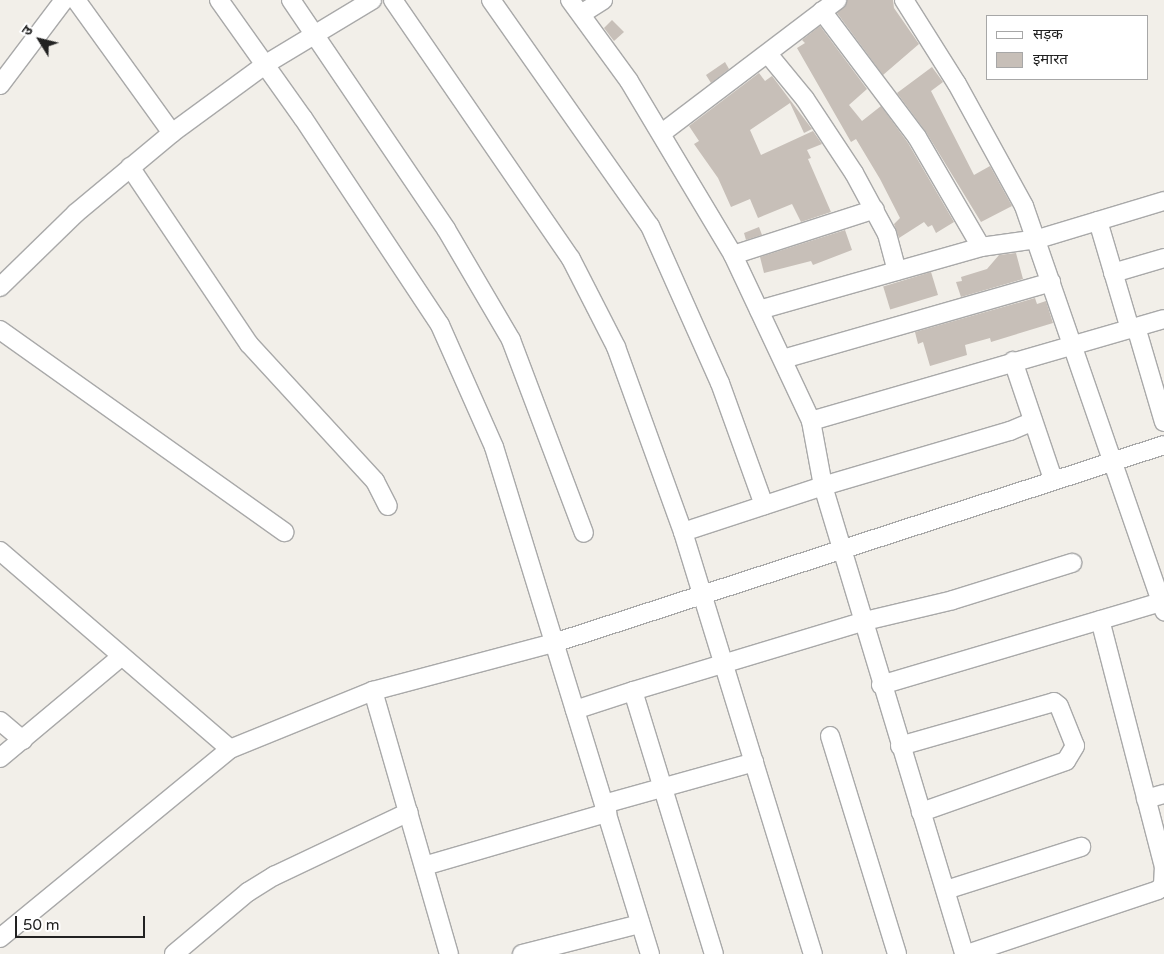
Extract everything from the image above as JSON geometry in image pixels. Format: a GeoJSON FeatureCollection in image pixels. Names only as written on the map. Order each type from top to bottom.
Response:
{"type":"FeatureCollection","features":[{"type":"Feature","properties":{"kind":"street"},"geometry":{"type":"LineString","coordinates":[[0,85],[64,0]]}},
{"type":"Feature","properties":{"kind":"street"},"geometry":{"type":"LineString","coordinates":[[76,0],[172,133]]}},
{"type":"Feature","properties":{"kind":"street"},"geometry":{"type":"LineString","coordinates":[[219,0],[266,64],[440,325],[494,447],[535,572],[554,643],[650,954]]}},
{"type":"Feature","properties":{"kind":"street"},"geometry":{"type":"LineString","coordinates":[[291,0],[446,229],[511,340],[584,533]]}},
{"type":"Feature","properties":{"kind":"street"},"geometry":{"type":"LineString","coordinates":[[0,287],[46,240],[172,133],[266,64],[372,0]]}},
{"type":"Feature","properties":{"kind":"street"},"geometry":{"type":"LineString","coordinates":[[393,0],[571,259],[628,374],[683,532],[813,954]]}},
{"type":"Feature","properties":{"kind":"street"},"geometry":{"type":"LineString","coordinates":[[491,0],[650,226],[720,383],[764,506]]}},
{"type":"Feature","properties":{"kind":"street"},"geometry":{"type":"LineString","coordinates":[[570,0],[662,133],[733,255],[811,421],[823,486],[865,621],[881,685],[966,954],[1158,890],[1162,885],[1164,868],[1100,620]]}},
{"type":"Feature","properties":{"kind":"street"},"geometry":{"type":"LineString","coordinates":[[581,14],[603,0]]}},
{"type":"Feature","properties":{"kind":"street"},"geometry":{"type":"LineString","coordinates":[[662,133],[837,0]]}},
{"type":"Feature","properties":{"kind":"street"},"geometry":{"type":"LineString","coordinates":[[881,685],[1100,620],[1163,605],[1096,419],[1074,345],[1051,282],[1038,239],[1024,206],[957,84],[904,0]]}},
{"type":"Feature","properties":{"kind":"street"},"geometry":{"type":"LineString","coordinates":[[822,11],[916,137],[981,248]]}},
{"type":"Feature","properties":{"kind":"street"},"geometry":{"type":"LineString","coordinates":[[768,54],[805,99],[875,209],[887,234],[897,271]]}},
{"type":"Feature","properties":{"kind":"street"},"geometry":{"type":"LineString","coordinates":[[130,167],[249,344],[375,481],[388,506]]}},
{"type":"Feature","properties":{"kind":"street"},"geometry":{"type":"LineString","coordinates":[[759,310],[981,248],[1038,239],[1164,201]]}},
{"type":"Feature","properties":{"kind":"street"},"geometry":{"type":"LineString","coordinates":[[733,255],[875,209]]}},
{"type":"Feature","properties":{"kind":"street"},"geometry":{"type":"LineString","coordinates":[[1098,221],[1113,273],[1133,328],[1159,385],[1164,422]]}},
{"type":"Feature","properties":{"kind":"street"},"geometry":{"type":"LineString","coordinates":[[1113,273],[1164,258]]}},
{"type":"Feature","properties":{"kind":"street"},"geometry":{"type":"LineString","coordinates":[[783,359],[1051,282]]}},
{"type":"Feature","properties":{"kind":"street"},"geometry":{"type":"LineString","coordinates":[[811,421],[903,397],[1013,361],[1164,319]]}},
{"type":"Feature","properties":{"kind":"street"},"geometry":{"type":"LineString","coordinates":[[0,330],[284,532]]}},
{"type":"Feature","properties":{"kind":"street"},"geometry":{"type":"LineString","coordinates":[[1013,361],[1053,479]]}},
{"type":"Feature","properties":{"kind":"street"},"geometry":{"type":"LineString","coordinates":[[683,532],[823,486],[943,452],[1034,420]]}},
{"type":"Feature","properties":{"kind":"street"},"geometry":{"type":"LineString","coordinates":[[0,938],[230,749],[374,691],[554,643],[702,597],[842,548],[1112,460],[1164,445]]}},
{"type":"Feature","properties":{"kind":"street"},"geometry":{"type":"LineString","coordinates":[[0,551],[230,749]]}},
{"type":"Feature","properties":{"kind":"street"},"geometry":{"type":"LineString","coordinates":[[575,710],[723,663],[865,621],[953,600],[1072,563]]}},
{"type":"Feature","properties":{"kind":"street"},"geometry":{"type":"LineString","coordinates":[[0,758],[122,657]]}},
{"type":"Feature","properties":{"kind":"street"},"geometry":{"type":"LineString","coordinates":[[374,691],[449,954]]}},
{"type":"Feature","properties":{"kind":"street"},"geometry":{"type":"LineString","coordinates":[[633,691],[714,954]]}},
{"type":"Feature","properties":{"kind":"street"},"geometry":{"type":"LineString","coordinates":[[900,746],[1054,702],[1059,706],[1075,746],[1066,761],[921,812]]}},
{"type":"Feature","properties":{"kind":"street"},"geometry":{"type":"LineString","coordinates":[[0,721],[23,740]]}},
{"type":"Feature","properties":{"kind":"street"},"geometry":{"type":"LineString","coordinates":[[830,736],[896,954]]}},
{"type":"Feature","properties":{"kind":"street"},"geometry":{"type":"LineString","coordinates":[[424,866],[606,808],[662,788],[754,762]]}},
{"type":"Feature","properties":{"kind":"street"},"geometry":{"type":"LineString","coordinates":[[1146,799],[1164,794]]}},
{"type":"Feature","properties":{"kind":"street"},"geometry":{"type":"LineString","coordinates":[[174,954],[248,892],[274,876],[409,812]]}},
{"type":"Feature","properties":{"kind":"street"},"geometry":{"type":"LineString","coordinates":[[946,890],[1081,847]]}},
{"type":"Feature","properties":{"kind":"street"},"geometry":{"type":"LineString","coordinates":[[522,954],[640,924]]}},
{"type":"Feature","properties":{"kind":"building"},"geometry":{"type":"Polygon","coordinates":[[[847,0],[893,0],[894,8],[919,44],[883,75],[837,13],[847,0]]]}},
{"type":"Feature","properties":{"kind":"building"},"geometry":{"type":"Polygon","coordinates":[[[612,20],[624,32],[614,41],[604,28],[612,20]]]}},
{"type":"Feature","properties":{"kind":"building"},"geometry":{"type":"Polygon","coordinates":[[[820,26],[867,89],[849,105],[862,121],[881,106],[908,143],[954,222],[936,233],[932,225],[928,227],[924,222],[899,238],[894,224],[900,218],[880,179],[856,139],[851,142],[797,48],[805,43],[802,40],[820,26]]]}},
{"type":"Feature","properties":{"kind":"building"},"geometry":{"type":"Polygon","coordinates":[[[725,62],[729,69],[711,83],[706,75],[725,62]]]}},
{"type":"Feature","properties":{"kind":"building"},"geometry":{"type":"Polygon","coordinates":[[[932,67],[943,82],[931,91],[974,175],[990,166],[1012,206],[981,222],[926,132],[897,93],[932,67]]]}},
{"type":"Feature","properties":{"kind":"building"},"geometry":{"type":"Polygon","coordinates":[[[759,73],[765,81],[772,76],[812,129],[804,133],[790,103],[750,130],[761,155],[813,131],[822,144],[807,150],[811,158],[808,159],[831,212],[801,222],[792,204],[758,218],[750,199],[731,207],[718,178],[694,144],[699,141],[689,126],[759,73]]]}},
{"type":"Feature","properties":{"kind":"building"},"geometry":{"type":"Polygon","coordinates":[[[759,227],[762,235],[746,240],[744,233],[759,227]]]}},
{"type":"Feature","properties":{"kind":"building"},"geometry":{"type":"Polygon","coordinates":[[[845,230],[852,250],[813,265],[811,261],[764,273],[760,257],[845,230]]]}},
{"type":"Feature","properties":{"kind":"building"},"geometry":{"type":"Polygon","coordinates":[[[1016,253],[1023,279],[961,297],[956,282],[962,281],[961,277],[987,269],[999,255],[1016,253]]]}},
{"type":"Feature","properties":{"kind":"building"},"geometry":{"type":"Polygon","coordinates":[[[931,272],[938,295],[890,310],[883,287],[931,272]]]}},
{"type":"Feature","properties":{"kind":"building"},"geometry":{"type":"Polygon","coordinates":[[[1035,298],[1037,304],[1046,301],[1053,323],[991,342],[990,338],[965,345],[967,355],[930,366],[923,342],[918,344],[915,332],[1035,298]]]}}]}
